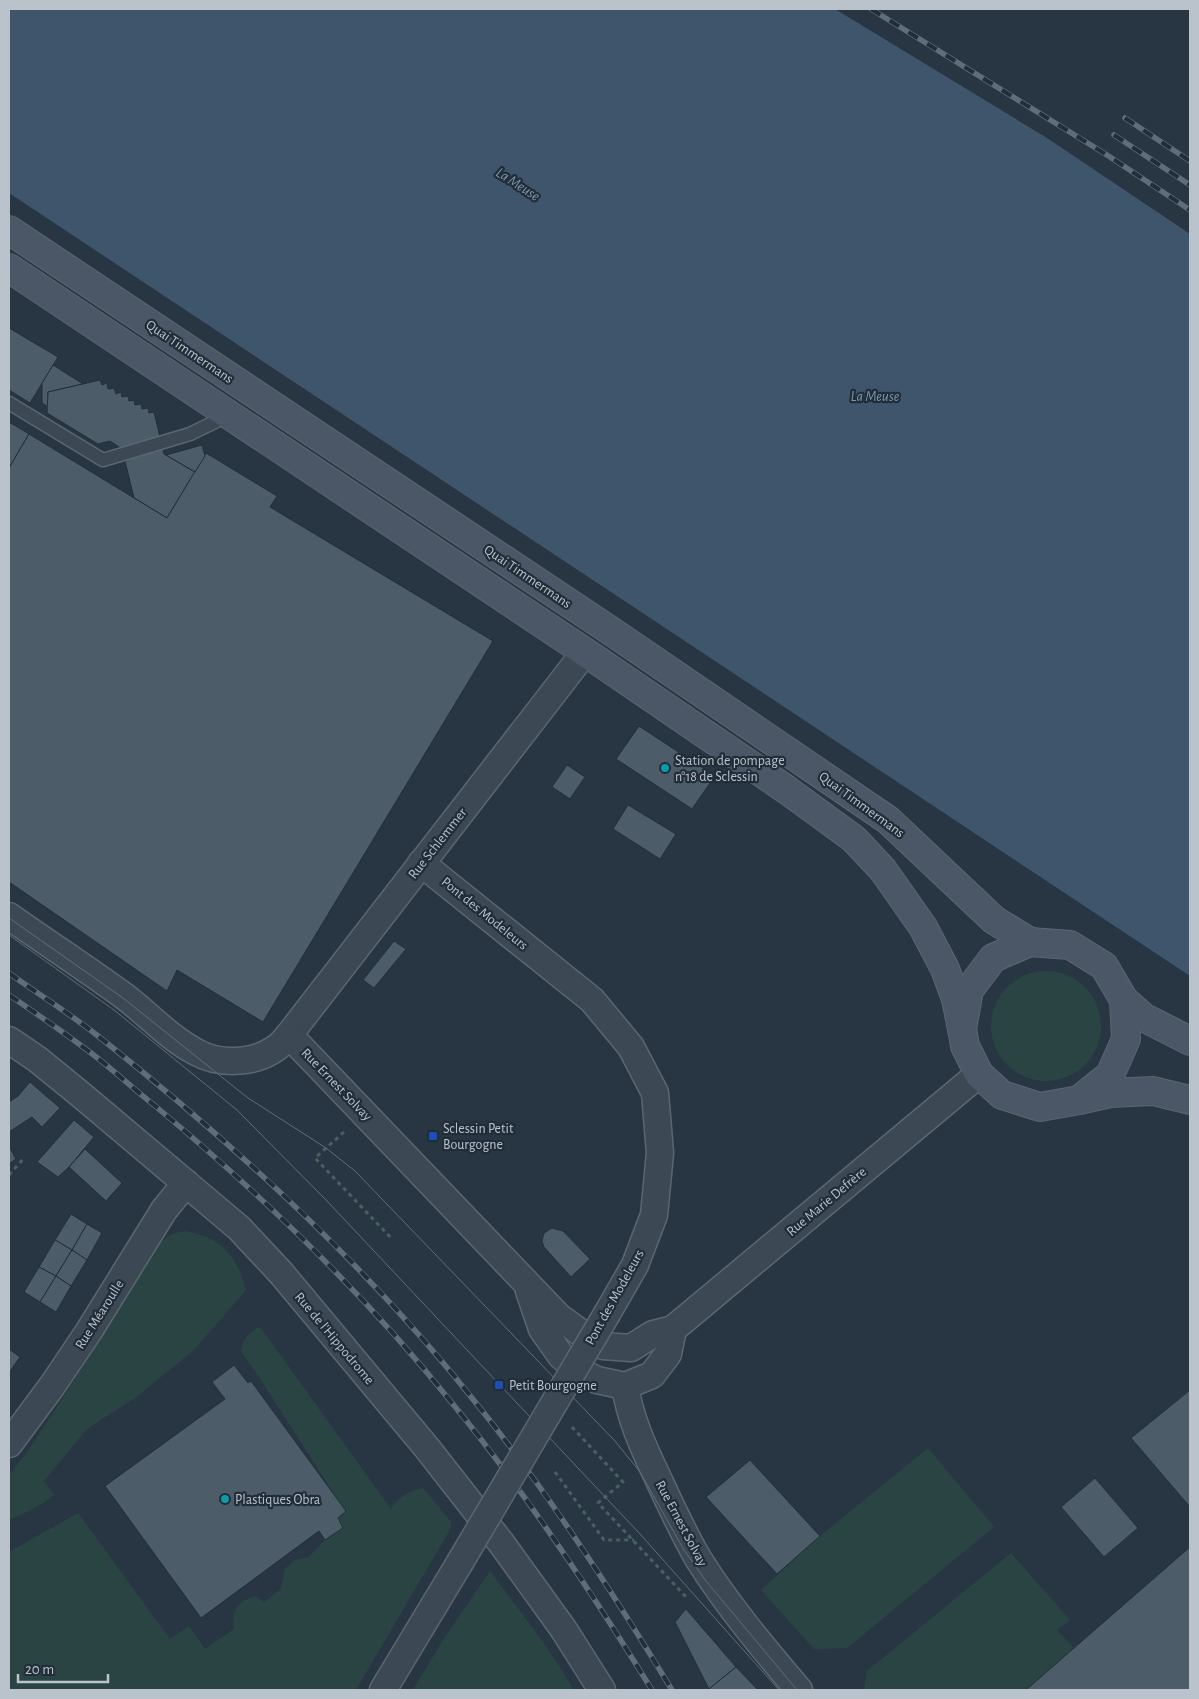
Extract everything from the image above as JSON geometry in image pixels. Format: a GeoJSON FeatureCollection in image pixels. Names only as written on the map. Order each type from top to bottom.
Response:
{"type":"FeatureCollection","features":[{"type":"Feature","properties":{"kind":"main road","name":"Quai Timmermans"},"geometry":{"type":"LineString","coordinates":[[9,230],[608,629],[888,820],[994,920],[1030,942]]}},
{"type":"Feature","properties":{"kind":"main road"},"geometry":{"type":"LineString","coordinates":[[9,268],[585,652],[787,790],[854,839],[883,870],[923,927],[945,969],[956,999],[965,1046],[979,1074],[1002,1095],[1040,1107],[1110,1093],[1153,1091],[1190,1100]]}},
{"type":"Feature","properties":{"kind":"main road"},"geometry":{"type":"LineString","coordinates":[[962,1029],[969,990],[993,958],[1030,942],[1070,945],[1104,966],[1124,1000],[1143,1017],[1190,1041]]}},
{"type":"Feature","properties":{"kind":"main road"},"geometry":{"type":"LineString","coordinates":[[1079,1100],[1110,1075],[1126,1040],[1124,1000]]}},
{"type":"Feature","properties":{"kind":"street","name":"Rue Schlemmer"},"geometry":{"type":"LineString","coordinates":[[289,1035],[585,652]]}},
{"type":"Feature","properties":{"kind":"street","name":"Pont des Modeleurs"},"geometry":{"type":"LineString","coordinates":[[383,1690],[635,1266],[654,1215],[660,1153],[655,1093],[631,1047],[592,1000],[421,863]]}},
{"type":"Feature","properties":{"kind":"street"},"geometry":{"type":"LineString","coordinates":[[9,916],[124,997],[176,1039],[197,1053],[218,1059],[236,1061],[276,1048],[289,1035]]}},
{"type":"Feature","properties":{"kind":"street","name":"Rue Ernest Solvay"},"geometry":{"type":"LineString","coordinates":[[289,1035],[559,1317],[581,1334],[603,1346],[631,1348]]}},
{"type":"Feature","properties":{"kind":"street","name":"Rue de l'Hippodrome"},"geometry":{"type":"LineString","coordinates":[[9,1040],[37,1059],[73,1088],[239,1228],[281,1274],[427,1448],[564,1630],[602,1690]]}},
{"type":"Feature","properties":{"kind":"street","name":"Rue Marie Defrère"},"geometry":{"type":"LineString","coordinates":[[631,1348],[653,1334],[673,1329],[979,1074]]}},
{"type":"Feature","properties":{"kind":"street","name":"Rue Méaroulle"},"geometry":{"type":"LineString","coordinates":[[9,1444],[52,1386],[89,1331],[164,1210],[186,1183]]}},
{"type":"Feature","properties":{"kind":"street"},"geometry":{"type":"LineString","coordinates":[[526,1283],[542,1329],[561,1356],[581,1372],[605,1383],[625,1386],[652,1375],[668,1354],[673,1329]]}},
{"type":"Feature","properties":{"kind":"street","name":"Rue Ernest Solvay"},"geometry":{"type":"LineString","coordinates":[[625,1386],[628,1402],[641,1441],[684,1533],[726,1598],[798,1690]]}},
{"type":"Feature","properties":{"kind":"lane"},"geometry":{"type":"LineString","coordinates":[[9,402],[104,460],[190,434],[230,415]]}},
{"type":"Feature","properties":{"kind":"path"},"geometry":{"type":"LineString","coordinates":[[366,1114],[315,1158],[392,1240]]}},
{"type":"Feature","properties":{"kind":"path"},"geometry":{"type":"LineString","coordinates":[[9,1175],[25,1157]]}},
{"type":"Feature","properties":{"kind":"path"},"geometry":{"type":"LineString","coordinates":[[555,1472],[604,1540],[634,1540],[598,1503],[623,1482],[569,1424]]}},
{"type":"Feature","properties":{"kind":"green space"},"geometry":{"type":"Polygon","coordinates":[[[1046,971],[1067,975],[1085,987],[1097,1005],[1101,1026],[1097,1047],[1085,1065],[1067,1077],[1046,1081],[1025,1077],[1007,1065],[995,1047],[991,1026],[995,1005],[1007,987],[1025,975],[1046,971]]]}},
{"type":"Feature","properties":{"kind":"green space"},"geometry":{"type":"Polygon","coordinates":[[[185,1231],[209,1238],[226,1250],[232,1257],[242,1277],[246,1290],[194,1350],[135,1398],[87,1429],[44,1481],[54,1495],[38,1506],[9,1520],[9,1475],[26,1454],[51,1416],[112,1321],[153,1251],[167,1237],[185,1231]]]}},
{"type":"Feature","properties":{"kind":"green space"},"geometry":{"type":"Polygon","coordinates":[[[257,1328],[261,1328],[391,1509],[404,1495],[423,1488],[451,1522],[451,1528],[356,1690],[10,1690],[9,1552],[78,1513],[170,1639],[189,1626],[205,1649],[234,1629],[233,1617],[240,1604],[255,1596],[264,1602],[281,1589],[285,1569],[294,1560],[309,1557],[325,1540],[343,1528],[338,1518],[345,1511],[241,1351],[246,1338],[257,1328]]]}},
{"type":"Feature","properties":{"kind":"green space"},"geometry":{"type":"Polygon","coordinates":[[[928,1448],[994,1527],[847,1648],[814,1649],[761,1590],[820,1536],[928,1448]]]}},
{"type":"Feature","properties":{"kind":"green space"},"geometry":{"type":"Polygon","coordinates":[[[1011,1553],[1070,1620],[1057,1630],[1074,1648],[1026,1690],[864,1690],[867,1671],[1011,1553]]]}},
{"type":"Feature","properties":{"kind":"green space"},"geometry":{"type":"Polygon","coordinates":[[[490,1571],[545,1644],[574,1690],[413,1690],[443,1640],[490,1571]]]}},
{"type":"Feature","properties":{"kind":"water","name":"La Meuse"},"geometry":{"type":"Polygon","coordinates":[[[9,9],[835,9],[1047,138],[1190,234],[1190,976],[9,193],[9,9]]]}},
{"type":"Feature","properties":{"kind":"building"},"geometry":{"type":"Polygon","coordinates":[[[9,328],[58,357],[30,403],[9,390],[9,328]]]}},
{"type":"Feature","properties":{"kind":"building"},"geometry":{"type":"Polygon","coordinates":[[[53,365],[83,384],[48,392],[48,407],[42,403],[42,383],[53,365]]]}},
{"type":"Feature","properties":{"kind":"building"},"geometry":{"type":"Polygon","coordinates":[[[100,380],[102,385],[107,383],[108,389],[114,388],[116,394],[121,392],[122,397],[128,396],[129,401],[134,400],[135,405],[141,404],[142,409],[148,408],[149,413],[154,412],[164,454],[195,472],[167,518],[134,498],[122,449],[110,441],[98,444],[47,413],[48,392],[100,380]]]}},
{"type":"Feature","properties":{"kind":"building"},"geometry":{"type":"Polygon","coordinates":[[[9,422],[29,434],[9,468],[9,422]]]}},
{"type":"Feature","properties":{"kind":"building"},"geometry":{"type":"Polygon","coordinates":[[[29,434],[167,518],[206,453],[277,496],[270,507],[493,641],[263,1022],[177,970],[167,991],[9,882],[9,468],[29,434]]]}},
{"type":"Feature","properties":{"kind":"building"},"geometry":{"type":"Polygon","coordinates":[[[202,445],[205,456],[195,472],[166,455],[202,445]]]}},
{"type":"Feature","properties":{"kind":"building","name":"Station de pompage n°18 de Sclessin"},"geometry":{"type":"Polygon","coordinates":[[[639,726],[715,776],[692,809],[616,759],[639,726]]]}},
{"type":"Feature","properties":{"kind":"building"},"geometry":{"type":"Polygon","coordinates":[[[567,765],[585,777],[570,799],[552,787],[567,765]]]}},
{"type":"Feature","properties":{"kind":"building"},"geometry":{"type":"Polygon","coordinates":[[[628,805],[676,834],[660,859],[613,829],[628,805]]]}},
{"type":"Feature","properties":{"kind":"building"},"geometry":{"type":"Polygon","coordinates":[[[394,941],[406,949],[374,988],[363,980],[394,941]]]}},
{"type":"Feature","properties":{"kind":"building"},"geometry":{"type":"Polygon","coordinates":[[[30,1082],[60,1108],[42,1127],[32,1117],[9,1132],[9,1102],[18,1096],[30,1082]]]}},
{"type":"Feature","properties":{"kind":"building"},"geometry":{"type":"Polygon","coordinates":[[[74,1120],[94,1137],[58,1177],[37,1162],[74,1120]]]}},
{"type":"Feature","properties":{"kind":"building"},"geometry":{"type":"Polygon","coordinates":[[[9,1146],[16,1159],[9,1164],[9,1146]]]}},
{"type":"Feature","properties":{"kind":"building"},"geometry":{"type":"Polygon","coordinates":[[[85,1149],[122,1183],[106,1201],[69,1167],[85,1149]]]}},
{"type":"Feature","properties":{"kind":"building"},"geometry":{"type":"Polygon","coordinates":[[[71,1214],[87,1224],[72,1250],[55,1240],[71,1214]]]}},
{"type":"Feature","properties":{"kind":"building"},"geometry":{"type":"Polygon","coordinates":[[[87,1224],[102,1233],[87,1260],[72,1250],[87,1224]]]}},
{"type":"Feature","properties":{"kind":"building"},"geometry":{"type":"Polygon","coordinates":[[[552,1228],[563,1231],[590,1259],[571,1277],[544,1247],[542,1241],[544,1233],[552,1228]]]}},
{"type":"Feature","properties":{"kind":"building"},"geometry":{"type":"Polygon","coordinates":[[[55,1240],[72,1250],[56,1276],[39,1267],[55,1240]]]}},
{"type":"Feature","properties":{"kind":"building"},"geometry":{"type":"Polygon","coordinates":[[[72,1250],[87,1260],[71,1286],[56,1276],[72,1250]]]}},
{"type":"Feature","properties":{"kind":"building"},"geometry":{"type":"Polygon","coordinates":[[[39,1267],[56,1276],[40,1302],[24,1292],[39,1267]]]}},
{"type":"Feature","properties":{"kind":"building"},"geometry":{"type":"Polygon","coordinates":[[[56,1276],[71,1286],[56,1312],[40,1302],[56,1276]]]}},
{"type":"Feature","properties":{"kind":"building"},"geometry":{"type":"Polygon","coordinates":[[[9,1349],[20,1357],[9,1373],[9,1349]]]}},
{"type":"Feature","properties":{"kind":"building","name":"Plastiques Obra"},"geometry":{"type":"Polygon","coordinates":[[[234,1365],[248,1383],[251,1381],[346,1511],[338,1518],[343,1528],[325,1540],[319,1531],[201,1618],[105,1486],[225,1399],[212,1382],[234,1365]]]}},
{"type":"Feature","properties":{"kind":"building"},"geometry":{"type":"Polygon","coordinates":[[[1190,1390],[1190,1507],[1131,1438],[1190,1390]]]}},
{"type":"Feature","properties":{"kind":"building"},"geometry":{"type":"Polygon","coordinates":[[[750,1460],[820,1536],[777,1574],[706,1497],[750,1460]]]}},
{"type":"Feature","properties":{"kind":"building"},"geometry":{"type":"Polygon","coordinates":[[[1095,1478],[1138,1528],[1104,1557],[1061,1507],[1095,1478]]]}},
{"type":"Feature","properties":{"kind":"building"},"geometry":{"type":"Polygon","coordinates":[[[1190,1547],[1190,1690],[1026,1690],[1074,1648],[1190,1547]]]}},
{"type":"Feature","properties":{"kind":"building"},"geometry":{"type":"Polygon","coordinates":[[[686,1609],[736,1667],[709,1689],[675,1622],[686,1609]]]}},
{"type":"Feature","properties":{"kind":"building"},"geometry":{"type":"Polygon","coordinates":[[[736,1667],[758,1690],[709,1689],[736,1667]]]}},
{"type":"Feature","properties":{"kind":"tram line"},"geometry":{"type":"LineString","coordinates":[[9,918],[123,998],[248,1098],[326,1148],[355,1171],[615,1441],[640,1472],[684,1550],[706,1581],[797,1690]]}},
{"type":"Feature","properties":{"kind":"tram line"},"geometry":{"type":"LineString","coordinates":[[9,935],[114,1010],[237,1110],[327,1201],[640,1534],[779,1690]]}},
{"type":"Feature","properties":{"kind":"railway"},"geometry":{"type":"LineString","coordinates":[[871,9],[1107,155],[1190,210]]}},
{"type":"Feature","properties":{"kind":"railway"},"geometry":{"type":"LineString","coordinates":[[1125,118],[1190,161]]}},
{"type":"Feature","properties":{"kind":"railway"},"geometry":{"type":"LineString","coordinates":[[1114,135],[1190,185]]}},
{"type":"Feature","properties":{"kind":"railway"},"geometry":{"type":"LineString","coordinates":[[9,973],[65,1011],[201,1121],[300,1211],[393,1306],[438,1356],[532,1476],[604,1582],[672,1690]]}},
{"type":"Feature","properties":{"kind":"railway"},"geometry":{"type":"LineString","coordinates":[[9,995],[56,1027],[110,1068],[194,1139],[273,1210],[348,1284],[418,1362],[506,1472],[581,1579],[652,1690]]}},
{"type":"Feature","properties":{"kind":"place","name":"Station de pompage n°18 de Sclessin"},"geometry":{"type":"Point","coordinates":[665,768]}},
{"type":"Feature","properties":{"kind":"place","name":"Sclessin Petit Bourgogne"},"geometry":{"type":"Point","coordinates":[433,1136]}},
{"type":"Feature","properties":{"kind":"place","name":"Petit Bourgogne"},"geometry":{"type":"Point","coordinates":[499,1385]}},
{"type":"Feature","properties":{"kind":"place","name":"Plastiques Obra"},"geometry":{"type":"Point","coordinates":[225,1499]}}]}
